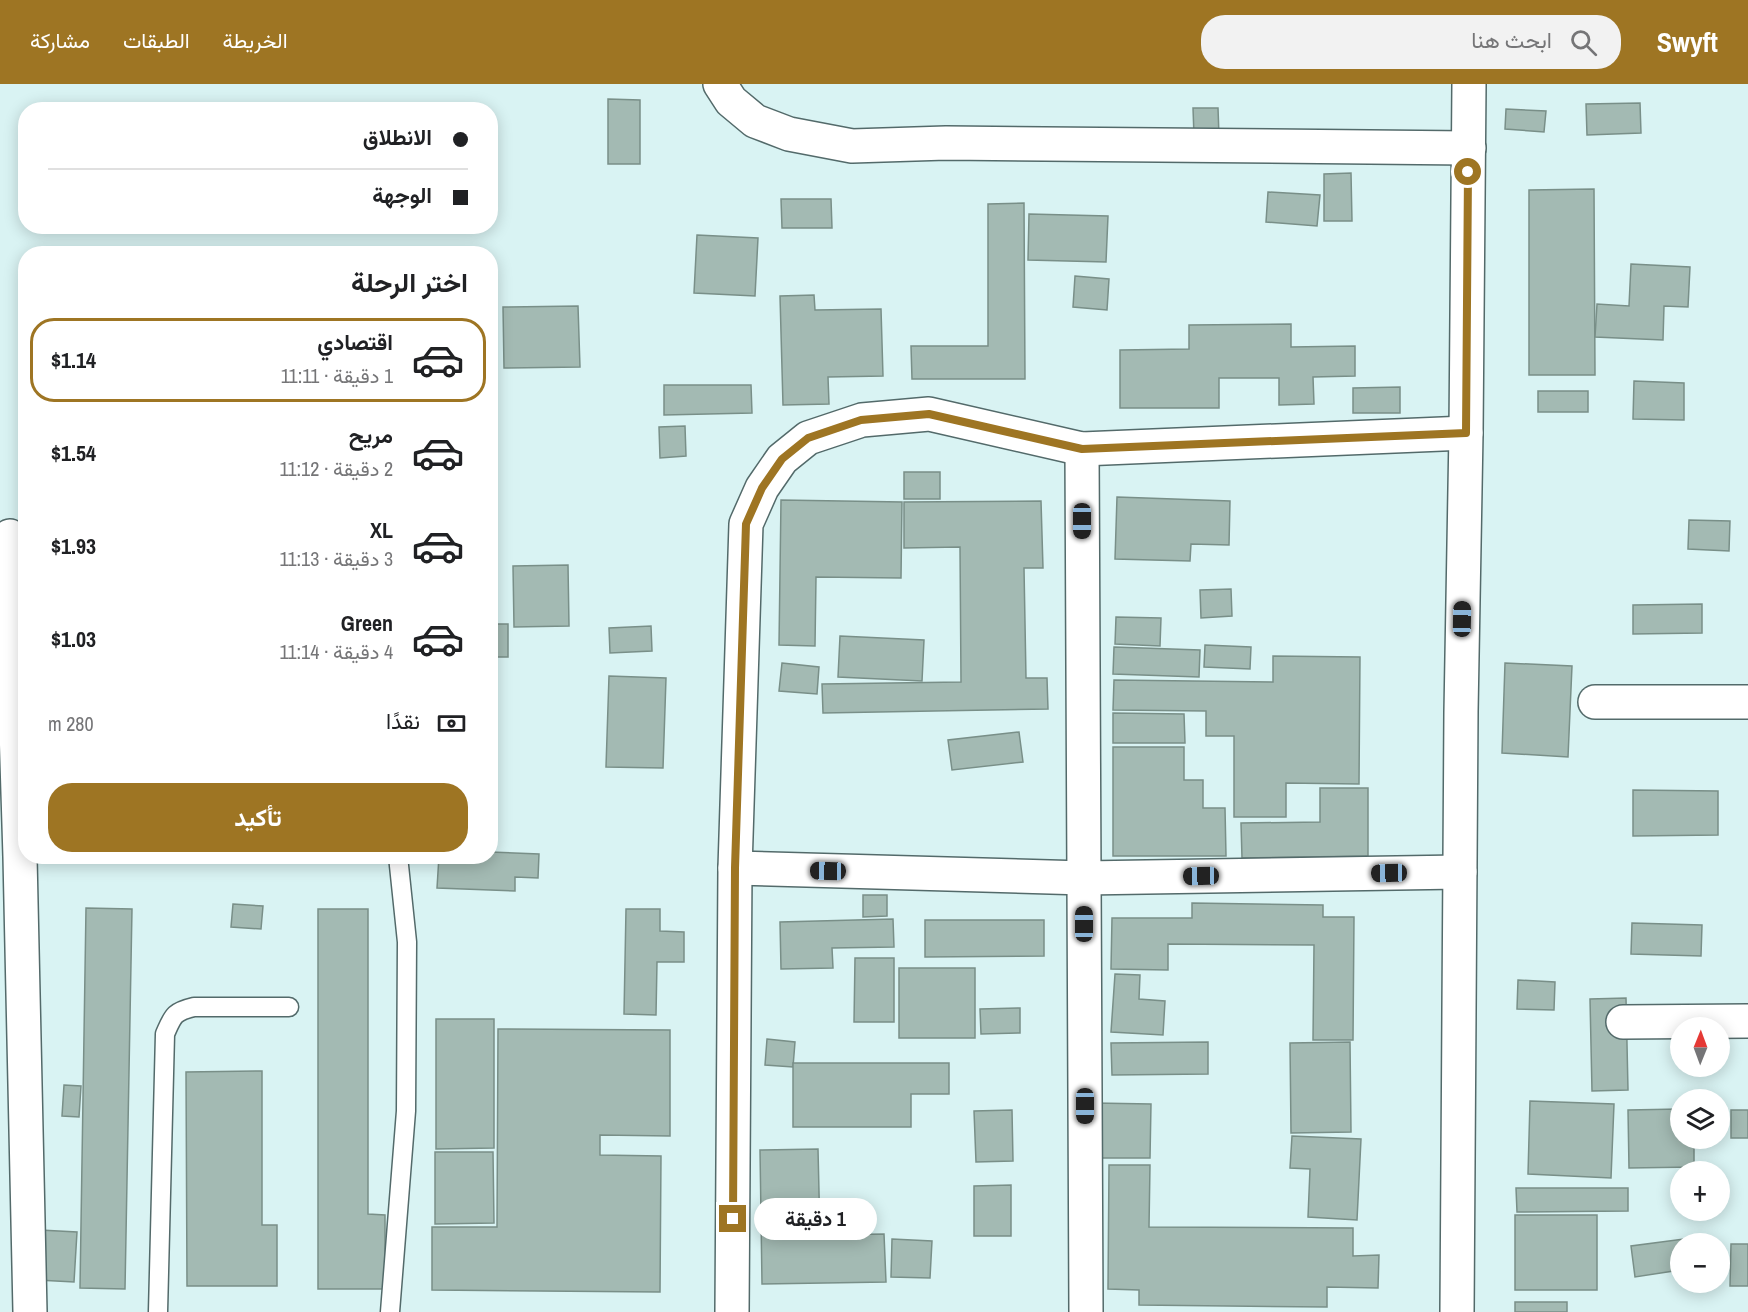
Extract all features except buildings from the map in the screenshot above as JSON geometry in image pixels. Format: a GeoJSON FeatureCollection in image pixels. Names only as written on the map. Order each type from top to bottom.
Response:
{"type":"FeatureCollection","features":[{"type":"Feature","properties":{"kind":"street"},"geometry":{"type":"LineString","coordinates":[[720,84],[731,101],[755,121],[789,134],[852,146],[958,143],[1469,148]]}},
{"type":"Feature","properties":{"kind":"street"},"geometry":{"type":"LineString","coordinates":[[1457,1312],[1461,700],[1469,84]]}},
{"type":"Feature","properties":{"kind":"street"},"geometry":{"type":"LineString","coordinates":[[732,1312],[735,868],[746,524],[762,488],[782,459],[808,438],[861,420],[929,414],[1082,449],[1466,433]]}},
{"type":"Feature","properties":{"kind":"street"},"geometry":{"type":"LineString","coordinates":[[1082,449],[1086,1312]]}},
{"type":"Feature","properties":{"kind":"street"},"geometry":{"type":"LineString","coordinates":[[10,536],[10,856],[30,1312]]}},
{"type":"Feature","properties":{"kind":"street"},"geometry":{"type":"LineString","coordinates":[[1595,702],[1748,702]]}},
{"type":"Feature","properties":{"kind":"street"},"geometry":{"type":"LineString","coordinates":[[735,868],[1084,878],[1460,872]]}},
{"type":"Feature","properties":{"kind":"street"},"geometry":{"type":"LineString","coordinates":[[1623,1022],[1748,1021]]}},
{"type":"Feature","properties":{"kind":"lane"},"geometry":{"type":"LineString","coordinates":[[390,1312],[406,1111],[407,942],[399,864]]}},
{"type":"Feature","properties":{"kind":"lane"},"geometry":{"type":"LineString","coordinates":[[158,1312],[165,1034],[174,1015],[184,1009],[289,1007]]}},
{"type":"Feature","properties":{"kind":"route"},"geometry":{"type":"LineString","coordinates":[[733,1219],[735,868],[746,524],[762,488],[782,459],[808,438],[861,420],[929,414],[1082,449],[1466,433],[1468,172]]}}]}
